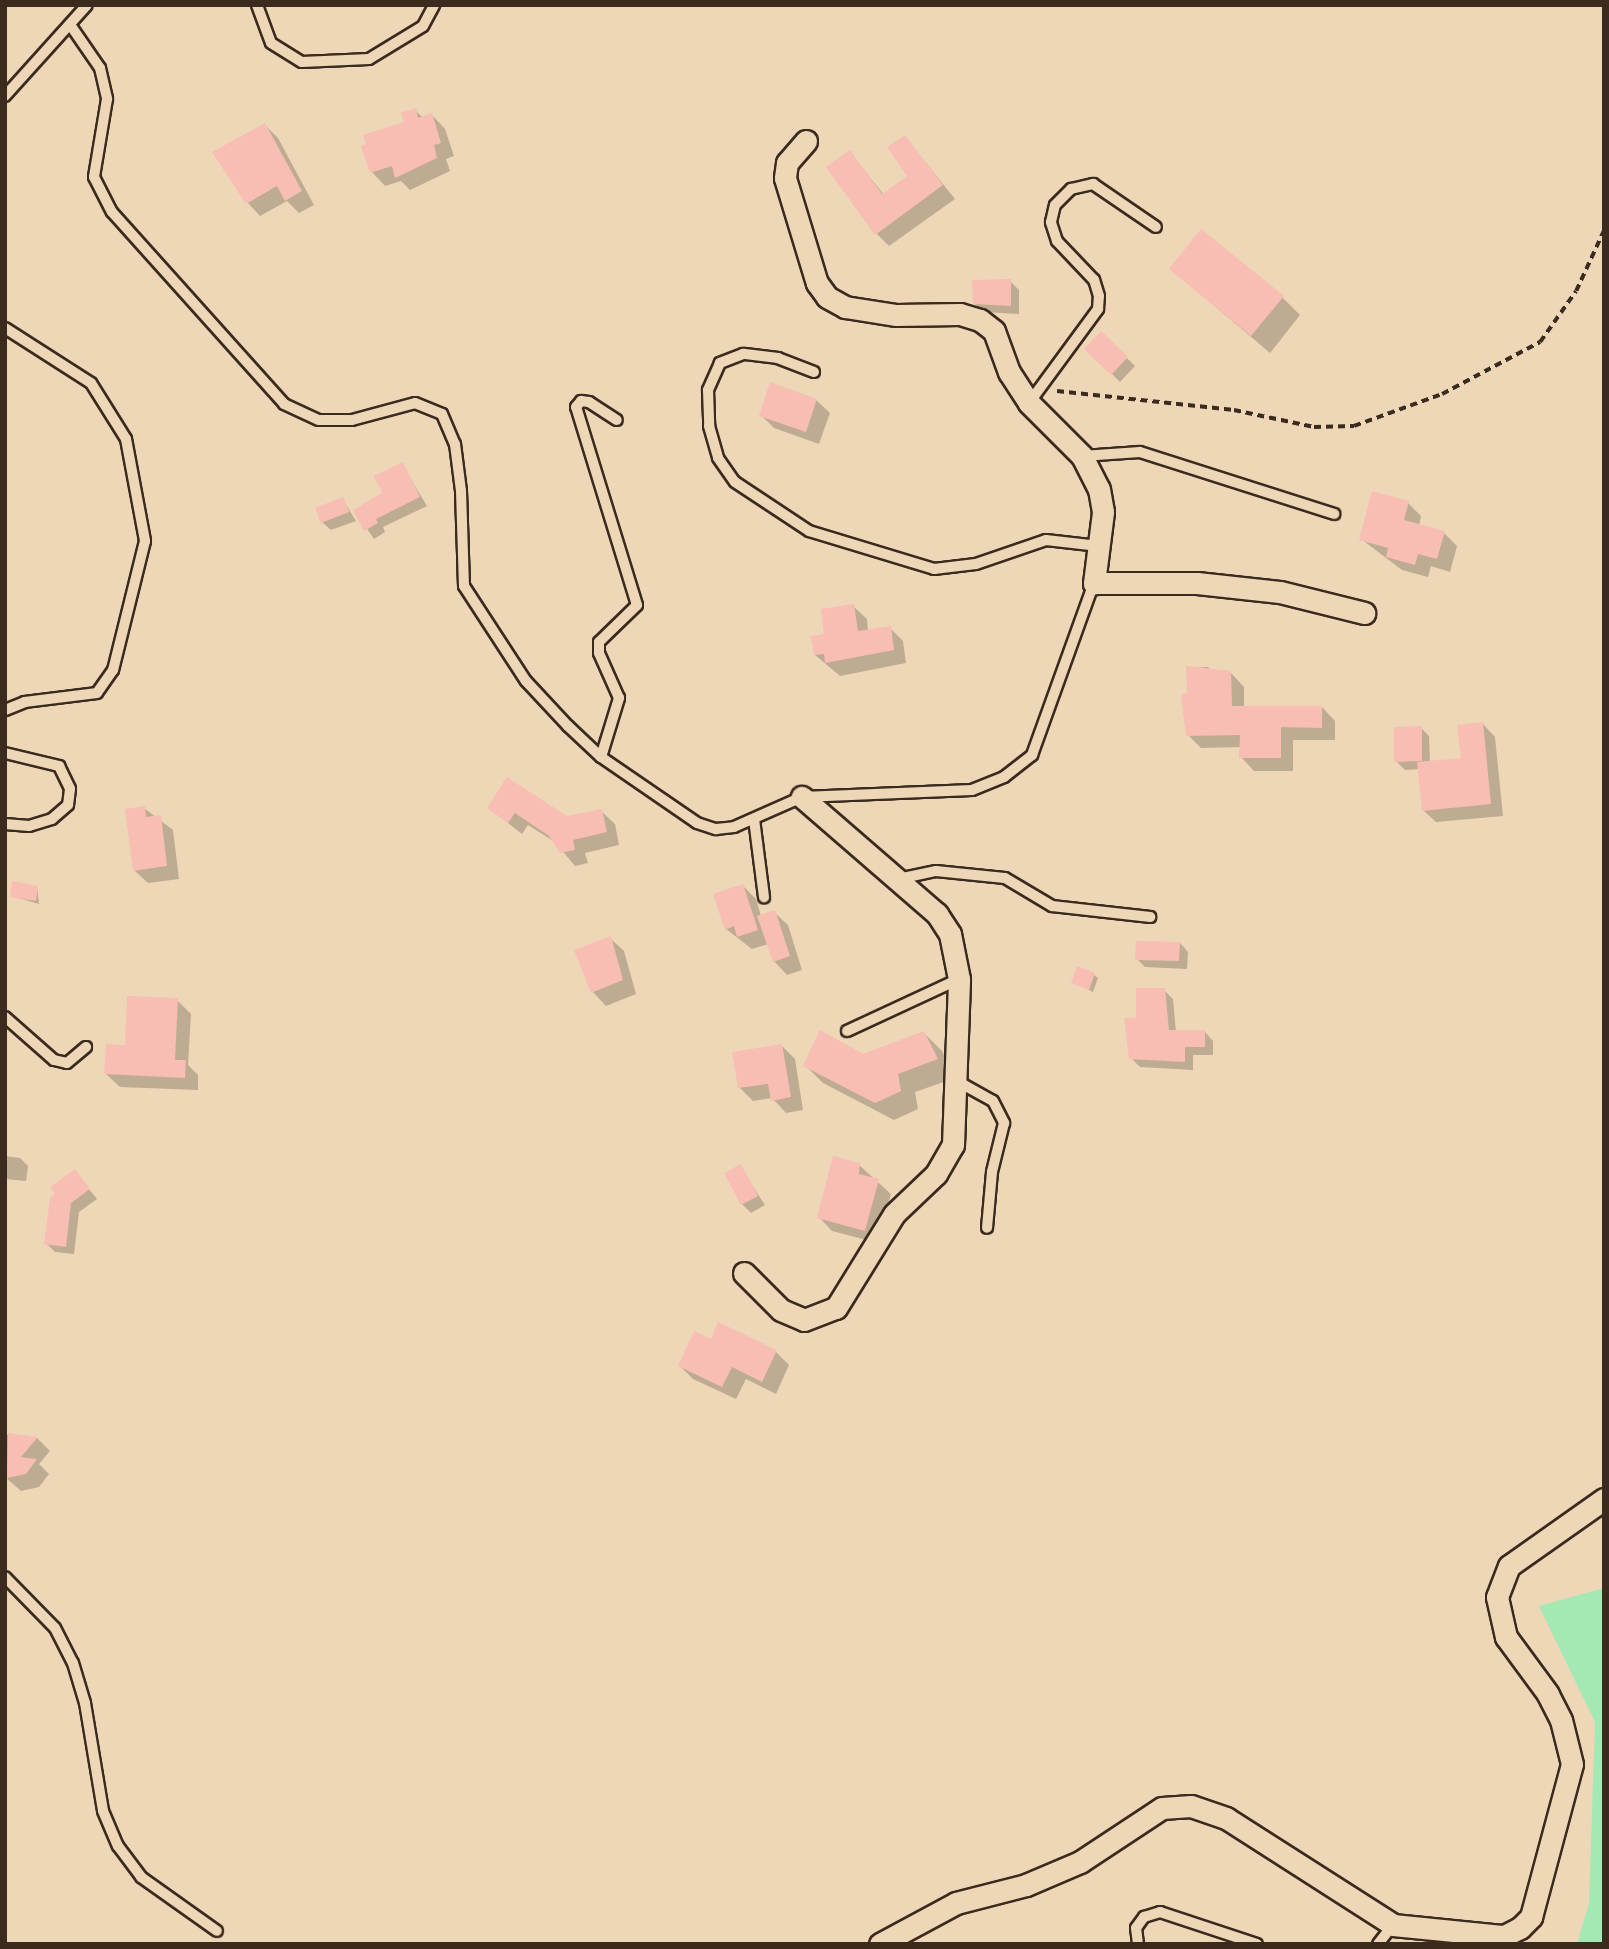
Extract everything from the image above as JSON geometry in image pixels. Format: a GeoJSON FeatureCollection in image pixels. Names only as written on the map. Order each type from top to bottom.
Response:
{"type":"FeatureCollection","features":[{"type":"Feature","properties":{"kind":"street"},"geometry":{"type":"LineString","coordinates":[[806,141],[786,163],[785,178],[817,283],[827,297],[845,307],[896,315],[960,314],[980,320],[994,331],[1009,372],[1035,395],[1082,456],[1099,489],[1104,512],[1094,583],[1197,583],[1280,592],[1364,613]]}},
{"type":"Feature","properties":{"kind":"street"},"geometry":{"type":"LineString","coordinates":[[744,1273],[781,1310],[804,1320],[836,1308],[894,1214],[946,1161],[953,1145],[960,979],[950,934],[937,914],[802,797]]}},
{"type":"Feature","properties":{"kind":"street"},"geometry":{"type":"LineString","coordinates":[[880,1944],[956,1903],[1026,1885],[1080,1862],[1162,1808],[1191,1806],[1226,1818],[1393,1925],[1504,1936],[1531,1917],[1572,1764],[1561,1720],[1548,1694],[1506,1637],[1497,1597],[1509,1566],[1604,1499]]}},
{"type":"Feature","properties":{"kind":"lane"},"geometry":{"type":"LineString","coordinates":[[5,96],[71,26],[87,5]]}},
{"type":"Feature","properties":{"kind":"lane"},"geometry":{"type":"LineString","coordinates":[[257,5],[271,43],[302,62],[369,59],[423,26],[433,5]]}},
{"type":"Feature","properties":{"kind":"lane"},"geometry":{"type":"LineString","coordinates":[[71,26],[103,78],[107,99],[94,177],[112,212],[285,404],[319,420],[352,420],[415,403],[442,414],[454,444],[461,491],[464,586],[526,681],[601,757],[697,823],[716,829],[754,819],[802,797],[972,790],[1004,777],[1032,755],[1094,583]]}},
{"type":"Feature","properties":{"kind":"lane"},"geometry":{"type":"LineString","coordinates":[[1035,395],[1098,309],[1099,296],[1094,281],[1057,241],[1051,222],[1055,205],[1071,189],[1093,184],[1156,227]]}},
{"type":"Feature","properties":{"kind":"lane"},"geometry":{"type":"LineString","coordinates":[[5,328],[91,383],[126,439],[145,541],[113,670],[97,693],[24,702],[5,710]]}},
{"type":"Feature","properties":{"kind":"lane"},"geometry":{"type":"LineString","coordinates":[[814,372],[778,358],[743,354],[720,363],[708,390],[709,426],[718,458],[735,482],[809,531],[934,569],[976,564],[1046,540],[1099,546]]}},
{"type":"Feature","properties":{"kind":"lane"},"geometry":{"type":"LineString","coordinates":[[601,757],[619,698],[599,653],[599,642],[606,630],[637,604],[576,407],[580,401],[589,402],[617,420]]}},
{"type":"Feature","properties":{"kind":"lane"},"geometry":{"type":"LineString","coordinates":[[1082,456],[1140,452],[1334,514]]}},
{"type":"Feature","properties":{"kind":"lane"},"geometry":{"type":"LineString","coordinates":[[5,753],[59,766],[70,789],[68,805],[52,819],[29,826],[5,824]]}},
{"type":"Feature","properties":{"kind":"lane"},"geometry":{"type":"LineString","coordinates":[[754,819],[764,897]]}},
{"type":"Feature","properties":{"kind":"lane"},"geometry":{"type":"LineString","coordinates":[[895,879],[936,871],[1004,878],[1052,906],[1150,917]]}},
{"type":"Feature","properties":{"kind":"lane"},"geometry":{"type":"LineString","coordinates":[[847,1031],[960,979]]}},
{"type":"Feature","properties":{"kind":"lane"},"geometry":{"type":"LineString","coordinates":[[5,1017],[54,1060],[67,1063],[86,1048]]}},
{"type":"Feature","properties":{"kind":"lane"},"geometry":{"type":"LineString","coordinates":[[955,1080],[993,1101],[1004,1123],[992,1172],[987,1228]]}},
{"type":"Feature","properties":{"kind":"lane"},"geometry":{"type":"LineString","coordinates":[[5,1577],[55,1628],[72,1664],[85,1703],[103,1811],[118,1846],[141,1877],[217,1931]]}},
{"type":"Feature","properties":{"kind":"lane"},"geometry":{"type":"LineString","coordinates":[[1138,1944],[1136,1928],[1144,1917],[1160,1912],[1257,1944]]}},
{"type":"Feature","properties":{"kind":"lane"},"geometry":{"type":"LineString","coordinates":[[1378,1944],[1393,1925]]}},
{"type":"Feature","properties":{"kind":"path"},"geometry":{"type":"LineString","coordinates":[[1035,395],[1234,410],[1314,427],[1354,426],[1442,394],[1540,342],[1576,291],[1604,230]]}},
{"type":"Feature","properties":{"kind":"green space"},"geometry":{"type":"Polygon","coordinates":[[[1604,1588],[1604,1944],[1577,1944],[1589,1903],[1595,1722],[1539,1606],[1604,1588]]]}},
{"type":"Feature","properties":{"kind":"building"},"geometry":{"type":"Polygon","coordinates":[[[416,108],[418,118],[432,113],[441,143],[434,145],[437,158],[395,178],[392,166],[370,173],[361,146],[366,144],[363,135],[404,122],[401,113],[416,108]]]}},
{"type":"Feature","properties":{"kind":"building"},"geometry":{"type":"Polygon","coordinates":[[[265,123],[302,191],[285,201],[277,186],[246,204],[212,152],[265,123]]]}},
{"type":"Feature","properties":{"kind":"building"},"geometry":{"type":"Polygon","coordinates":[[[905,135],[943,185],[875,235],[826,167],[850,150],[882,194],[907,176],[887,147],[905,135]]]}},
{"type":"Feature","properties":{"kind":"building"},"geometry":{"type":"Polygon","coordinates":[[[1201,229],[1284,296],[1251,336],[1169,269],[1201,229]]]}},
{"type":"Feature","properties":{"kind":"building"},"geometry":{"type":"Polygon","coordinates":[[[1011,279],[1011,306],[973,304],[972,280],[1011,279]]]}},
{"type":"Feature","properties":{"kind":"building"},"geometry":{"type":"Polygon","coordinates":[[[1101,331],[1128,357],[1111,375],[1084,349],[1101,331]]]}},
{"type":"Feature","properties":{"kind":"building"},"geometry":{"type":"Polygon","coordinates":[[[770,382],[817,399],[806,432],[759,416],[770,382]]]}},
{"type":"Feature","properties":{"kind":"building"},"geometry":{"type":"Polygon","coordinates":[[[403,462],[420,497],[376,519],[378,523],[364,531],[353,510],[382,493],[374,476],[403,462]]]}},
{"type":"Feature","properties":{"kind":"building"},"geometry":{"type":"Polygon","coordinates":[[[1372,491],[1409,501],[1404,520],[1445,531],[1437,559],[1418,554],[1415,565],[1386,557],[1388,548],[1359,540],[1372,491]]]}},
{"type":"Feature","properties":{"kind":"building"},"geometry":{"type":"Polygon","coordinates":[[[343,497],[349,512],[321,523],[315,508],[343,497]]]}},
{"type":"Feature","properties":{"kind":"building"},"geometry":{"type":"Polygon","coordinates":[[[854,604],[858,631],[891,626],[894,650],[825,663],[824,654],[814,655],[811,636],[824,634],[821,609],[854,604]]]}},
{"type":"Feature","properties":{"kind":"building"},"geometry":{"type":"Polygon","coordinates":[[[1186,666],[1231,671],[1232,706],[1322,706],[1322,728],[1281,727],[1281,758],[1239,758],[1240,735],[1186,736],[1181,696],[1187,692],[1186,666]]]}},
{"type":"Feature","properties":{"kind":"building"},"geometry":{"type":"Polygon","coordinates":[[[1483,722],[1491,804],[1422,811],[1417,762],[1461,758],[1457,725],[1483,722]]]}},
{"type":"Feature","properties":{"kind":"building"},"geometry":{"type":"Polygon","coordinates":[[[1422,726],[1422,761],[1394,762],[1394,727],[1422,726]]]}},
{"type":"Feature","properties":{"kind":"building"},"geometry":{"type":"Polygon","coordinates":[[[507,777],[567,816],[602,809],[607,832],[573,840],[575,850],[560,853],[549,836],[515,813],[508,823],[487,808],[507,777]]]}},
{"type":"Feature","properties":{"kind":"building"},"geometry":{"type":"Polygon","coordinates":[[[145,806],[146,817],[161,815],[167,866],[133,871],[125,809],[145,806]]]}},
{"type":"Feature","properties":{"kind":"building"},"geometry":{"type":"Polygon","coordinates":[[[12,881],[38,886],[36,901],[10,897],[12,881]]]}},
{"type":"Feature","properties":{"kind":"building"},"geometry":{"type":"Polygon","coordinates":[[[743,884],[758,930],[737,937],[734,926],[725,930],[713,894],[743,884]]]}},
{"type":"Feature","properties":{"kind":"building"},"geometry":{"type":"Polygon","coordinates":[[[775,910],[790,956],[773,962],[757,916],[775,910]]]}},
{"type":"Feature","properties":{"kind":"building"},"geometry":{"type":"Polygon","coordinates":[[[611,936],[623,980],[591,993],[574,950],[611,936]]]}},
{"type":"Feature","properties":{"kind":"building"},"geometry":{"type":"Polygon","coordinates":[[[1136,941],[1180,942],[1179,961],[1135,960],[1136,941]]]}},
{"type":"Feature","properties":{"kind":"building"},"geometry":{"type":"Polygon","coordinates":[[[1077,966],[1095,973],[1089,990],[1071,983],[1077,966]]]}},
{"type":"Feature","properties":{"kind":"building"},"geometry":{"type":"Polygon","coordinates":[[[1136,988],[1165,988],[1169,1030],[1205,1030],[1205,1047],[1185,1047],[1185,1062],[1129,1059],[1124,1018],[1136,1018],[1136,988]]]}},
{"type":"Feature","properties":{"kind":"building"},"geometry":{"type":"Polygon","coordinates":[[[127,996],[178,998],[175,1060],[186,1060],[185,1078],[104,1074],[106,1044],[125,1045],[127,996]]]}},
{"type":"Feature","properties":{"kind":"building"},"geometry":{"type":"Polygon","coordinates":[[[820,1030],[863,1054],[924,1031],[938,1059],[898,1074],[901,1091],[875,1103],[803,1066],[820,1030]]]}},
{"type":"Feature","properties":{"kind":"building"},"geometry":{"type":"Polygon","coordinates":[[[782,1044],[791,1097],[771,1101],[768,1084],[738,1088],[732,1052],[782,1044]]]}},
{"type":"Feature","properties":{"kind":"building"},"geometry":{"type":"Polygon","coordinates":[[[833,1156],[860,1163],[859,1174],[879,1179],[865,1231],[817,1218],[833,1156]]]}},
{"type":"Feature","properties":{"kind":"building"},"geometry":{"type":"Polygon","coordinates":[[[741,1164],[758,1196],[741,1205],[724,1173],[741,1164]]]}},
{"type":"Feature","properties":{"kind":"building"},"geometry":{"type":"Polygon","coordinates":[[[75,1169],[90,1189],[71,1203],[66,1247],[44,1244],[50,1198],[55,1194],[50,1187],[75,1169]]]}},
{"type":"Feature","properties":{"kind":"building"},"geometry":{"type":"Polygon","coordinates":[[[718,1322],[777,1350],[762,1382],[732,1367],[722,1387],[678,1366],[694,1331],[711,1339],[718,1322]]]}},
{"type":"Feature","properties":{"kind":"building"},"geometry":{"type":"Polygon","coordinates":[[[8,1433],[38,1437],[21,1457],[37,1459],[26,1474],[7,1478],[8,1433]]]}}]}
